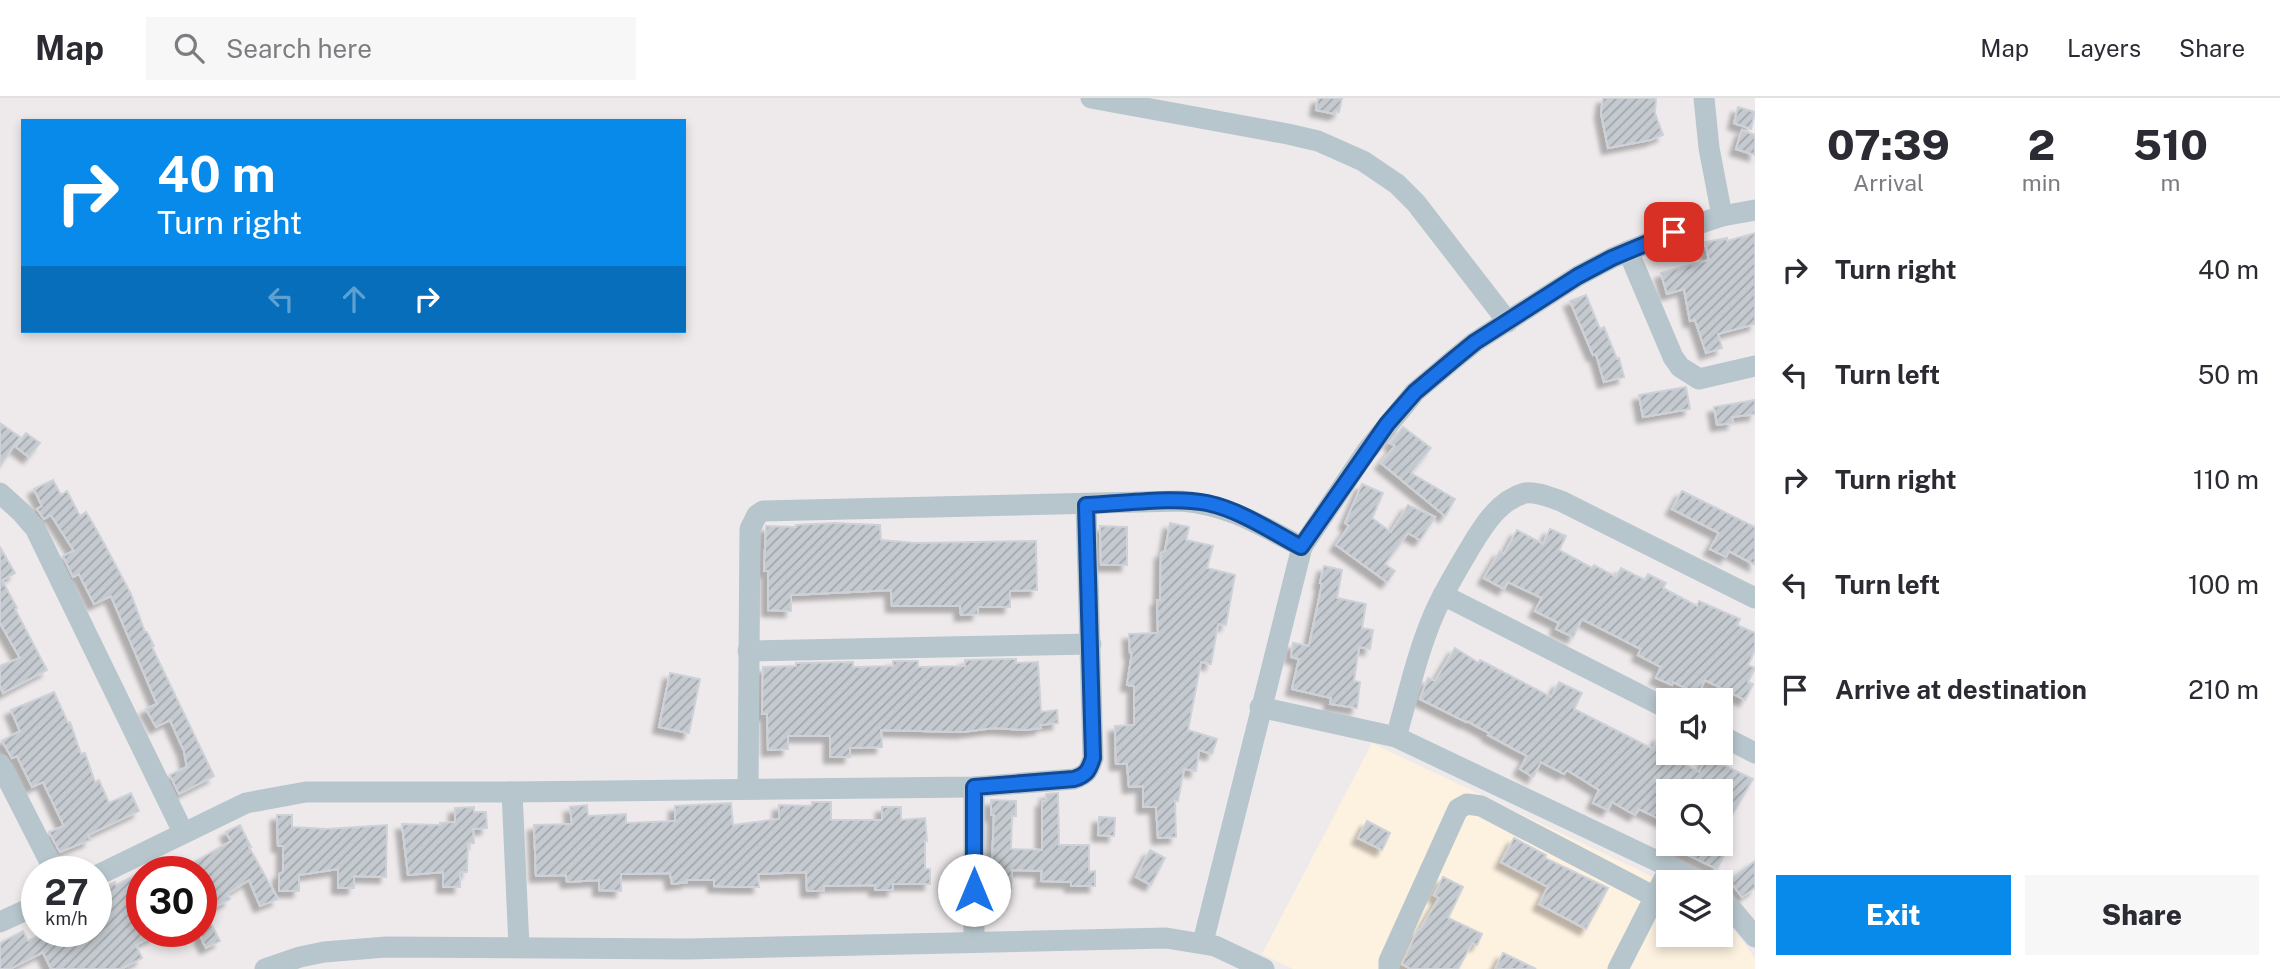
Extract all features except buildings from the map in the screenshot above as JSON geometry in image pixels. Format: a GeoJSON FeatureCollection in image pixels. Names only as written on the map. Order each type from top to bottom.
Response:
{"type":"FeatureCollection","features":[{"type":"Feature","properties":{"kind":"street"},"geometry":{"type":"LineString","coordinates":[[1091,98],[1288,134],[1318,141],[1363,161],[1397,184],[1416,203],[1508,322]]}},
{"type":"Feature","properties":{"kind":"street"},"geometry":{"type":"LineString","coordinates":[[1704,98],[1709,148],[1722,216]]}},
{"type":"Feature","properties":{"kind":"street"},"geometry":{"type":"LineString","coordinates":[[1203,942],[1301,547],[1366,452],[1415,392],[1475,342],[1578,276],[1628,251],[1722,216],[1755,210]]}},
{"type":"Feature","properties":{"kind":"street"},"geometry":{"type":"LineString","coordinates":[[1628,251],[1680,367],[1699,379],[1755,366]]}},
{"type":"Feature","properties":{"kind":"street"},"geometry":{"type":"LineString","coordinates":[[1396,737],[1417,665],[1443,595],[1474,541],[1508,500],[1527,493],[1562,501],[1755,598]]}},
{"type":"Feature","properties":{"kind":"street"},"geometry":{"type":"LineString","coordinates":[[0,494],[35,528],[183,832]]}},
{"type":"Feature","properties":{"kind":"street"},"geometry":{"type":"LineString","coordinates":[[748,789],[750,529],[752,521],[763,511],[1181,501],[1205,503],[1230,510],[1301,547]]}},
{"type":"Feature","properties":{"kind":"street"},"geometry":{"type":"LineString","coordinates":[[112,868],[246,803],[306,792],[974,787],[1084,776],[1093,758],[1086,505]]}},
{"type":"Feature","properties":{"kind":"street"},"geometry":{"type":"LineString","coordinates":[[1443,595],[1656,703]]}},
{"type":"Feature","properties":{"kind":"street"},"geometry":{"type":"LineString","coordinates":[[748,651],[1091,644]]}},
{"type":"Feature","properties":{"kind":"street"},"geometry":{"type":"LineString","coordinates":[[1260,707],[1396,737],[1676,870]]}},
{"type":"Feature","properties":{"kind":"street"},"geometry":{"type":"LineString","coordinates":[[1733,742],[1755,753]]}},
{"type":"Feature","properties":{"kind":"street"},"geometry":{"type":"LineString","coordinates":[[0,764],[47,856]]}},
{"type":"Feature","properties":{"kind":"street"},"geometry":{"type":"LineString","coordinates":[[974,787],[974,942]]}},
{"type":"Feature","properties":{"kind":"street"},"geometry":{"type":"LineString","coordinates":[[512,792],[519,947]]}},
{"type":"Feature","properties":{"kind":"street"},"geometry":{"type":"LineString","coordinates":[[1389,969],[1389,961],[1458,809],[1467,804],[1481,806],[1655,897]]}},
{"type":"Feature","properties":{"kind":"street"},"geometry":{"type":"LineString","coordinates":[[1618,969],[1670,867]]}},
{"type":"Feature","properties":{"kind":"street"},"geometry":{"type":"LineString","coordinates":[[1733,911],[1755,937]]}},
{"type":"Feature","properties":{"kind":"street"},"geometry":{"type":"LineString","coordinates":[[0,922],[21,912]]}},
{"type":"Feature","properties":{"kind":"street"},"geometry":{"type":"LineString","coordinates":[[265,969],[300,957],[357,948],[519,947],[689,959],[974,942],[1166,937],[1203,942],[1264,969]]}},
{"type":"Feature","properties":{"kind":"shaded area"},"geometry":{"type":"Polygon","coordinates":[[[1372,743],[1656,878],[1656,947],[1733,947],[1733,929],[1755,958],[1755,969],[1293,969],[1262,954],[1372,743]]]}},
{"type":"Feature","properties":{"kind":"route"},"geometry":{"type":"LineString","coordinates":[[974,890],[974,787],[1074,779],[1084,776],[1093,758],[1086,505],[1181,501],[1205,503],[1230,510],[1301,547],[1366,452],[1415,392],[1475,342],[1548,294],[1612,258],[1674,232]]}}]}
